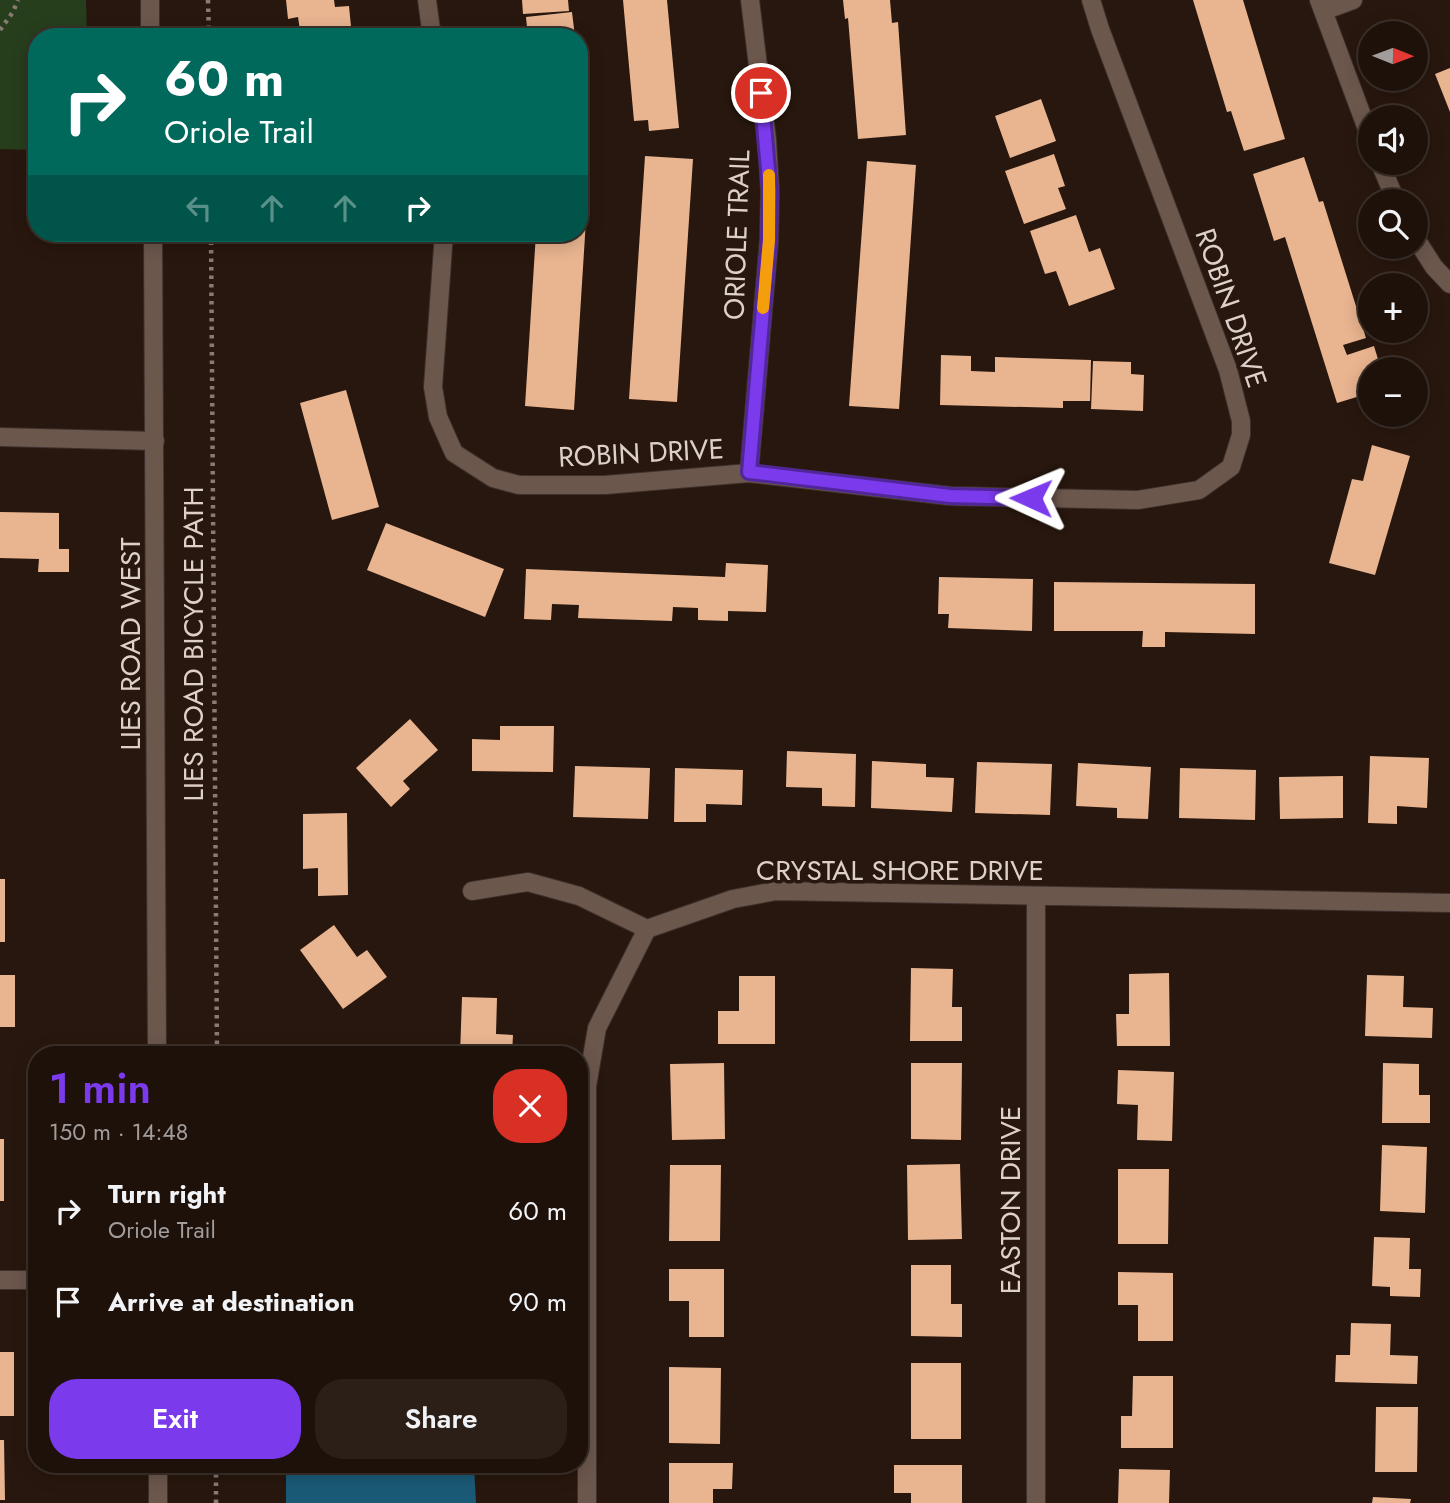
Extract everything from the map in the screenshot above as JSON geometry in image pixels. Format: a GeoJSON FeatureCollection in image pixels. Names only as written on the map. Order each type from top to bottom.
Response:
{"type":"FeatureCollection","features":[{"type":"Feature","properties":{"kind":"street"},"geometry":{"type":"LineString","coordinates":[[150,0],[150,28]]}},
{"type":"Feature","properties":{"kind":"street"},"geometry":{"type":"LineString","coordinates":[[427,0],[431,28]]}},
{"type":"Feature","properties":{"kind":"street","name":"ORIOLE TRAIL"},"geometry":{"type":"LineString","coordinates":[[749,472],[769,240],[770,191],[767,140],[750,0]]}},
{"type":"Feature","properties":{"kind":"street","name":"ROBIN DRIVE"},"geometry":{"type":"LineString","coordinates":[[443,242],[433,387],[438,416],[454,453],[493,478],[519,485],[604,485],[749,472],[950,496],[1138,500],[1199,490],[1231,467],[1241,435],[1241,421],[1228,370],[1091,0]]}},
{"type":"Feature","properties":{"kind":"street"},"geometry":{"type":"LineString","coordinates":[[1353,0],[1321,6],[1358,105]]}},
{"type":"Feature","properties":{"kind":"street","name":"LIES ROAD WEST"},"geometry":{"type":"LineString","coordinates":[[153,242],[157,1046]]}},
{"type":"Feature","properties":{"kind":"street"},"geometry":{"type":"LineString","coordinates":[[1428,258],[1450,285]]}},
{"type":"Feature","properties":{"kind":"street"},"geometry":{"type":"LineString","coordinates":[[0,437],[155,441]]}},
{"type":"Feature","properties":{"kind":"street"},"geometry":{"type":"LineString","coordinates":[[472,891],[528,881],[579,895],[647,929],[597,1028],[588,1080]]}},
{"type":"Feature","properties":{"kind":"street","name":"CRYSTAL SHORE DRIVE"},"geometry":{"type":"LineString","coordinates":[[647,929],[733,899],[776,891],[1450,903]]}},
{"type":"Feature","properties":{"kind":"street","name":"EASTON DRIVE"},"geometry":{"type":"LineString","coordinates":[[1036,896],[1036,1503]]}},
{"type":"Feature","properties":{"kind":"street"},"geometry":{"type":"LineString","coordinates":[[0,1280],[28,1280]]}},
{"type":"Feature","properties":{"kind":"street"},"geometry":{"type":"LineString","coordinates":[[158,1473],[158,1503]]}},
{"type":"Feature","properties":{"kind":"street"},"geometry":{"type":"LineString","coordinates":[[587,1473],[587,1503]]}},
{"type":"Feature","properties":{"kind":"path"},"geometry":{"type":"LineString","coordinates":[[0,30],[18,0]]}},
{"type":"Feature","properties":{"kind":"path"},"geometry":{"type":"LineString","coordinates":[[208,0],[209,28]]}},
{"type":"Feature","properties":{"kind":"path","name":"LIES ROAD BICYCLE PATH"},"geometry":{"type":"LineString","coordinates":[[211,242],[216,1046]]}},
{"type":"Feature","properties":{"kind":"path"},"geometry":{"type":"LineString","coordinates":[[216,1473],[216,1503]]}},
{"type":"Feature","properties":{"kind":"green space"},"geometry":{"type":"Polygon","coordinates":[[[0,0],[86,0],[87,28],[28,28],[28,150],[0,149],[0,0]]]}},
{"type":"Feature","properties":{"kind":"water"},"geometry":{"type":"Polygon","coordinates":[[[286,1473],[474,1473],[476,1503],[286,1503],[286,1473]]]}},
{"type":"Feature","properties":{"kind":"building"},"geometry":{"type":"Polygon","coordinates":[[[286,0],[334,0],[335,7],[349,6],[351,28],[300,28],[298,17],[288,19],[286,0]]]}},
{"type":"Feature","properties":{"kind":"building"},"geometry":{"type":"Polygon","coordinates":[[[522,0],[568,0],[569,11],[523,14],[522,0]]]}},
{"type":"Feature","properties":{"kind":"building"},"geometry":{"type":"Polygon","coordinates":[[[623,0],[667,0],[679,128],[649,131],[648,120],[634,121],[623,0]]]}},
{"type":"Feature","properties":{"kind":"building"},"geometry":{"type":"Polygon","coordinates":[[[843,0],[890,0],[892,23],[898,22],[906,135],[858,139],[848,18],[845,19],[843,0]]]}},
{"type":"Feature","properties":{"kind":"building"},"geometry":{"type":"Polygon","coordinates":[[[1193,0],[1243,0],[1285,139],[1244,151],[1231,111],[1227,112],[1193,0]]]}},
{"type":"Feature","properties":{"kind":"building"},"geometry":{"type":"Polygon","coordinates":[[[572,12],[574,28],[527,28],[526,17],[572,12]]]}},
{"type":"Feature","properties":{"kind":"building"},"geometry":{"type":"Polygon","coordinates":[[[1450,68],[1450,112],[1435,74],[1450,68]]]}},
{"type":"Feature","properties":{"kind":"building"},"geometry":{"type":"Polygon","coordinates":[[[1041,99],[1056,141],[1010,158],[995,116],[1041,99]]]}},
{"type":"Feature","properties":{"kind":"building"},"geometry":{"type":"Polygon","coordinates":[[[1054,154],[1065,186],[1058,188],[1066,209],[1024,224],[1005,171],[1054,154]]]}},
{"type":"Feature","properties":{"kind":"building"},"geometry":{"type":"Polygon","coordinates":[[[645,156],[693,159],[677,402],[629,399],[645,156]]]}},
{"type":"Feature","properties":{"kind":"building"},"geometry":{"type":"Polygon","coordinates":[[[1304,157],[1319,202],[1323,201],[1358,313],[1358,340],[1343,345],[1347,355],[1374,346],[1377,357],[1358,357],[1358,397],[1337,403],[1285,237],[1274,241],[1253,174],[1304,157]]]}},
{"type":"Feature","properties":{"kind":"building"},"geometry":{"type":"Polygon","coordinates":[[[867,161],[916,165],[899,409],[849,406],[867,161]]]}},
{"type":"Feature","properties":{"kind":"building"},"geometry":{"type":"Polygon","coordinates":[[[1076,215],[1089,252],[1100,248],[1115,289],[1069,306],[1056,271],[1045,274],[1030,231],[1076,215]]]}},
{"type":"Feature","properties":{"kind":"building"},"geometry":{"type":"Polygon","coordinates":[[[535,242],[585,242],[574,410],[525,406],[535,242]]]}},
{"type":"Feature","properties":{"kind":"building"},"geometry":{"type":"Polygon","coordinates":[[[941,355],[971,356],[971,371],[995,372],[995,357],[1091,360],[1090,401],[1063,401],[1063,408],[940,405],[941,355]]]}},
{"type":"Feature","properties":{"kind":"building"},"geometry":{"type":"Polygon","coordinates":[[[1093,361],[1131,362],[1131,374],[1144,375],[1143,411],[1091,409],[1093,361]]]}},
{"type":"Feature","properties":{"kind":"building"},"geometry":{"type":"Polygon","coordinates":[[[346,390],[379,507],[332,520],[300,403],[346,390]]]}},
{"type":"Feature","properties":{"kind":"building"},"geometry":{"type":"Polygon","coordinates":[[[1372,445],[1410,456],[1375,575],[1329,563],[1352,479],[1363,481],[1372,445]]]}},
{"type":"Feature","properties":{"kind":"building"},"geometry":{"type":"Polygon","coordinates":[[[0,512],[59,513],[59,549],[69,549],[69,572],[38,572],[39,559],[0,558],[0,512]]]}},
{"type":"Feature","properties":{"kind":"building"},"geometry":{"type":"Polygon","coordinates":[[[386,523],[504,569],[485,617],[367,570],[386,523]]]}},
{"type":"Feature","properties":{"kind":"building"},"geometry":{"type":"Polygon","coordinates":[[[726,563],[768,565],[766,612],[728,611],[728,621],[698,620],[698,608],[673,607],[672,621],[578,618],[579,605],[552,604],[551,620],[524,619],[526,569],[725,577],[726,563]]]}},
{"type":"Feature","properties":{"kind":"building"},"geometry":{"type":"Polygon","coordinates":[[[939,577],[1033,579],[1032,631],[948,628],[949,614],[938,614],[939,577]]]}},
{"type":"Feature","properties":{"kind":"building"},"geometry":{"type":"Polygon","coordinates":[[[1054,582],[1255,584],[1255,634],[1165,632],[1165,647],[1142,647],[1143,631],[1054,631],[1054,582]]]}},
{"type":"Feature","properties":{"kind":"building"},"geometry":{"type":"Polygon","coordinates":[[[410,719],[438,750],[403,781],[410,789],[391,807],[356,768],[410,719]]]}},
{"type":"Feature","properties":{"kind":"building"},"geometry":{"type":"Polygon","coordinates":[[[500,726],[554,726],[553,772],[472,771],[472,739],[500,740],[500,726]]]}},
{"type":"Feature","properties":{"kind":"building"},"geometry":{"type":"Polygon","coordinates":[[[787,751],[856,754],[855,807],[822,806],[822,788],[786,787],[787,751]]]}},
{"type":"Feature","properties":{"kind":"building"},"geometry":{"type":"Polygon","coordinates":[[[1370,756],[1429,758],[1427,808],[1397,806],[1397,824],[1368,823],[1370,756]]]}},
{"type":"Feature","properties":{"kind":"building"},"geometry":{"type":"Polygon","coordinates":[[[872,761],[926,764],[926,777],[954,778],[952,812],[871,808],[872,761]]]}},
{"type":"Feature","properties":{"kind":"building"},"geometry":{"type":"Polygon","coordinates":[[[977,762],[1052,764],[1050,815],[975,813],[977,762]]]}},
{"type":"Feature","properties":{"kind":"building"},"geometry":{"type":"Polygon","coordinates":[[[1078,763],[1151,767],[1148,819],[1117,818],[1117,808],[1076,806],[1078,763]]]}},
{"type":"Feature","properties":{"kind":"building"},"geometry":{"type":"Polygon","coordinates":[[[575,766],[650,768],[648,819],[573,817],[575,766]]]}},
{"type":"Feature","properties":{"kind":"building"},"geometry":{"type":"Polygon","coordinates":[[[675,768],[743,770],[742,805],[706,804],[706,822],[674,822],[675,768]]]}},
{"type":"Feature","properties":{"kind":"building"},"geometry":{"type":"Polygon","coordinates":[[[1180,768],[1256,770],[1255,820],[1179,818],[1180,768]]]}},
{"type":"Feature","properties":{"kind":"building"},"geometry":{"type":"Polygon","coordinates":[[[1343,776],[1343,818],[1280,819],[1279,777],[1343,776]]]}},
{"type":"Feature","properties":{"kind":"building"},"geometry":{"type":"Polygon","coordinates":[[[347,813],[348,895],[318,896],[318,868],[303,869],[303,814],[347,813]]]}},
{"type":"Feature","properties":{"kind":"building"},"geometry":{"type":"Polygon","coordinates":[[[0,879],[5,879],[5,942],[0,942],[0,879]]]}},
{"type":"Feature","properties":{"kind":"building"},"geometry":{"type":"Polygon","coordinates":[[[334,925],[357,957],[367,950],[387,977],[343,1009],[300,950],[334,925]]]}},
{"type":"Feature","properties":{"kind":"building"},"geometry":{"type":"Polygon","coordinates":[[[911,968],[953,969],[952,1007],[962,1007],[962,1041],[910,1041],[911,968]]]}},
{"type":"Feature","properties":{"kind":"building"},"geometry":{"type":"Polygon","coordinates":[[[1169,973],[1170,1046],[1117,1046],[1116,1014],[1129,1014],[1129,974],[1169,973]]]}},
{"type":"Feature","properties":{"kind":"building"},"geometry":{"type":"Polygon","coordinates":[[[0,975],[15,975],[15,1027],[0,1027],[0,975]]]}},
{"type":"Feature","properties":{"kind":"building"},"geometry":{"type":"Polygon","coordinates":[[[1367,975],[1404,976],[1403,1007],[1433,1008],[1432,1038],[1365,1036],[1367,975]]]}},
{"type":"Feature","properties":{"kind":"building"},"geometry":{"type":"Polygon","coordinates":[[[739,976],[775,976],[775,1044],[718,1044],[718,1011],[739,1011],[739,976]]]}},
{"type":"Feature","properties":{"kind":"building"},"geometry":{"type":"Polygon","coordinates":[[[462,997],[497,998],[496,1034],[513,1035],[512,1046],[460,1046],[462,997]]]}},
{"type":"Feature","properties":{"kind":"building"},"geometry":{"type":"Polygon","coordinates":[[[724,1063],[725,1139],[672,1140],[670,1064],[724,1063]]]}},
{"type":"Feature","properties":{"kind":"building"},"geometry":{"type":"Polygon","coordinates":[[[911,1063],[962,1063],[961,1140],[911,1139],[911,1063]]]}},
{"type":"Feature","properties":{"kind":"building"},"geometry":{"type":"Polygon","coordinates":[[[1383,1063],[1419,1064],[1419,1095],[1430,1095],[1430,1123],[1382,1123],[1383,1063]]]}},
{"type":"Feature","properties":{"kind":"building"},"geometry":{"type":"Polygon","coordinates":[[[1118,1070],[1174,1072],[1172,1141],[1137,1140],[1138,1105],[1117,1104],[1118,1070]]]}},
{"type":"Feature","properties":{"kind":"building"},"geometry":{"type":"Polygon","coordinates":[[[0,1139],[4,1139],[4,1201],[0,1201],[0,1139]]]}},
{"type":"Feature","properties":{"kind":"building"},"geometry":{"type":"Polygon","coordinates":[[[1382,1145],[1427,1147],[1425,1213],[1380,1211],[1382,1145]]]}},
{"type":"Feature","properties":{"kind":"building"},"geometry":{"type":"Polygon","coordinates":[[[960,1164],[962,1239],[908,1240],[907,1165],[960,1164]]]}},
{"type":"Feature","properties":{"kind":"building"},"geometry":{"type":"Polygon","coordinates":[[[670,1165],[721,1165],[720,1241],[669,1241],[670,1165]]]}},
{"type":"Feature","properties":{"kind":"building"},"geometry":{"type":"Polygon","coordinates":[[[1118,1169],[1169,1169],[1168,1244],[1118,1244],[1118,1169]]]}},
{"type":"Feature","properties":{"kind":"building"},"geometry":{"type":"Polygon","coordinates":[[[1374,1237],[1410,1238],[1409,1269],[1421,1269],[1420,1297],[1390,1296],[1390,1287],[1372,1286],[1374,1237]]]}},
{"type":"Feature","properties":{"kind":"building"},"geometry":{"type":"Polygon","coordinates":[[[911,1265],[951,1265],[951,1304],[962,1304],[962,1337],[911,1336],[911,1265]]]}},
{"type":"Feature","properties":{"kind":"building"},"geometry":{"type":"Polygon","coordinates":[[[669,1269],[724,1269],[724,1337],[689,1337],[689,1301],[669,1301],[669,1269]]]}},
{"type":"Feature","properties":{"kind":"building"},"geometry":{"type":"Polygon","coordinates":[[[1118,1272],[1173,1273],[1173,1341],[1138,1341],[1138,1305],[1118,1305],[1118,1272]]]}},
{"type":"Feature","properties":{"kind":"building"},"geometry":{"type":"Polygon","coordinates":[[[1351,1323],[1391,1324],[1390,1355],[1418,1356],[1417,1384],[1335,1382],[1336,1355],[1350,1355],[1351,1323]]]}},
{"type":"Feature","properties":{"kind":"building"},"geometry":{"type":"Polygon","coordinates":[[[0,1352],[14,1352],[14,1416],[0,1416],[0,1352]]]}},
{"type":"Feature","properties":{"kind":"building"},"geometry":{"type":"Polygon","coordinates":[[[911,1363],[961,1363],[961,1439],[911,1439],[911,1363]]]}},
{"type":"Feature","properties":{"kind":"building"},"geometry":{"type":"Polygon","coordinates":[[[669,1367],[721,1368],[720,1444],[669,1443],[669,1367]]]}},
{"type":"Feature","properties":{"kind":"building"},"geometry":{"type":"Polygon","coordinates":[[[1133,1376],[1173,1376],[1173,1448],[1121,1448],[1121,1416],[1132,1416],[1133,1376]]]}},
{"type":"Feature","properties":{"kind":"building"},"geometry":{"type":"Polygon","coordinates":[[[1376,1407],[1418,1407],[1417,1472],[1375,1472],[1376,1407]]]}},
{"type":"Feature","properties":{"kind":"building"},"geometry":{"type":"Polygon","coordinates":[[[0,1440],[4,1440],[5,1500],[0,1500],[0,1440]]]}},
{"type":"Feature","properties":{"kind":"building"},"geometry":{"type":"Polygon","coordinates":[[[669,1463],[733,1463],[732,1489],[713,1489],[713,1503],[669,1503],[669,1463]]]}},
{"type":"Feature","properties":{"kind":"building"},"geometry":{"type":"Polygon","coordinates":[[[894,1465],[962,1465],[962,1503],[911,1503],[911,1493],[894,1493],[894,1465]]]}},
{"type":"Feature","properties":{"kind":"building"},"geometry":{"type":"Polygon","coordinates":[[[1119,1469],[1170,1470],[1169,1503],[1118,1503],[1119,1469]]]}},
{"type":"Feature","properties":{"kind":"building"},"geometry":{"type":"Polygon","coordinates":[[[1373,1497],[1411,1499],[1410,1503],[1372,1503],[1373,1497]]]}},
{"type":"Feature","properties":{"kind":"slow traffic"},"geometry":{"type":"LineString","coordinates":[[763,308],[769,240],[769,175]]}},
{"type":"Feature","properties":{"kind":"route"},"geometry":{"type":"LineString","coordinates":[[761,93],[770,191],[769,240],[749,472],[906,492],[1031,498]]}}]}
